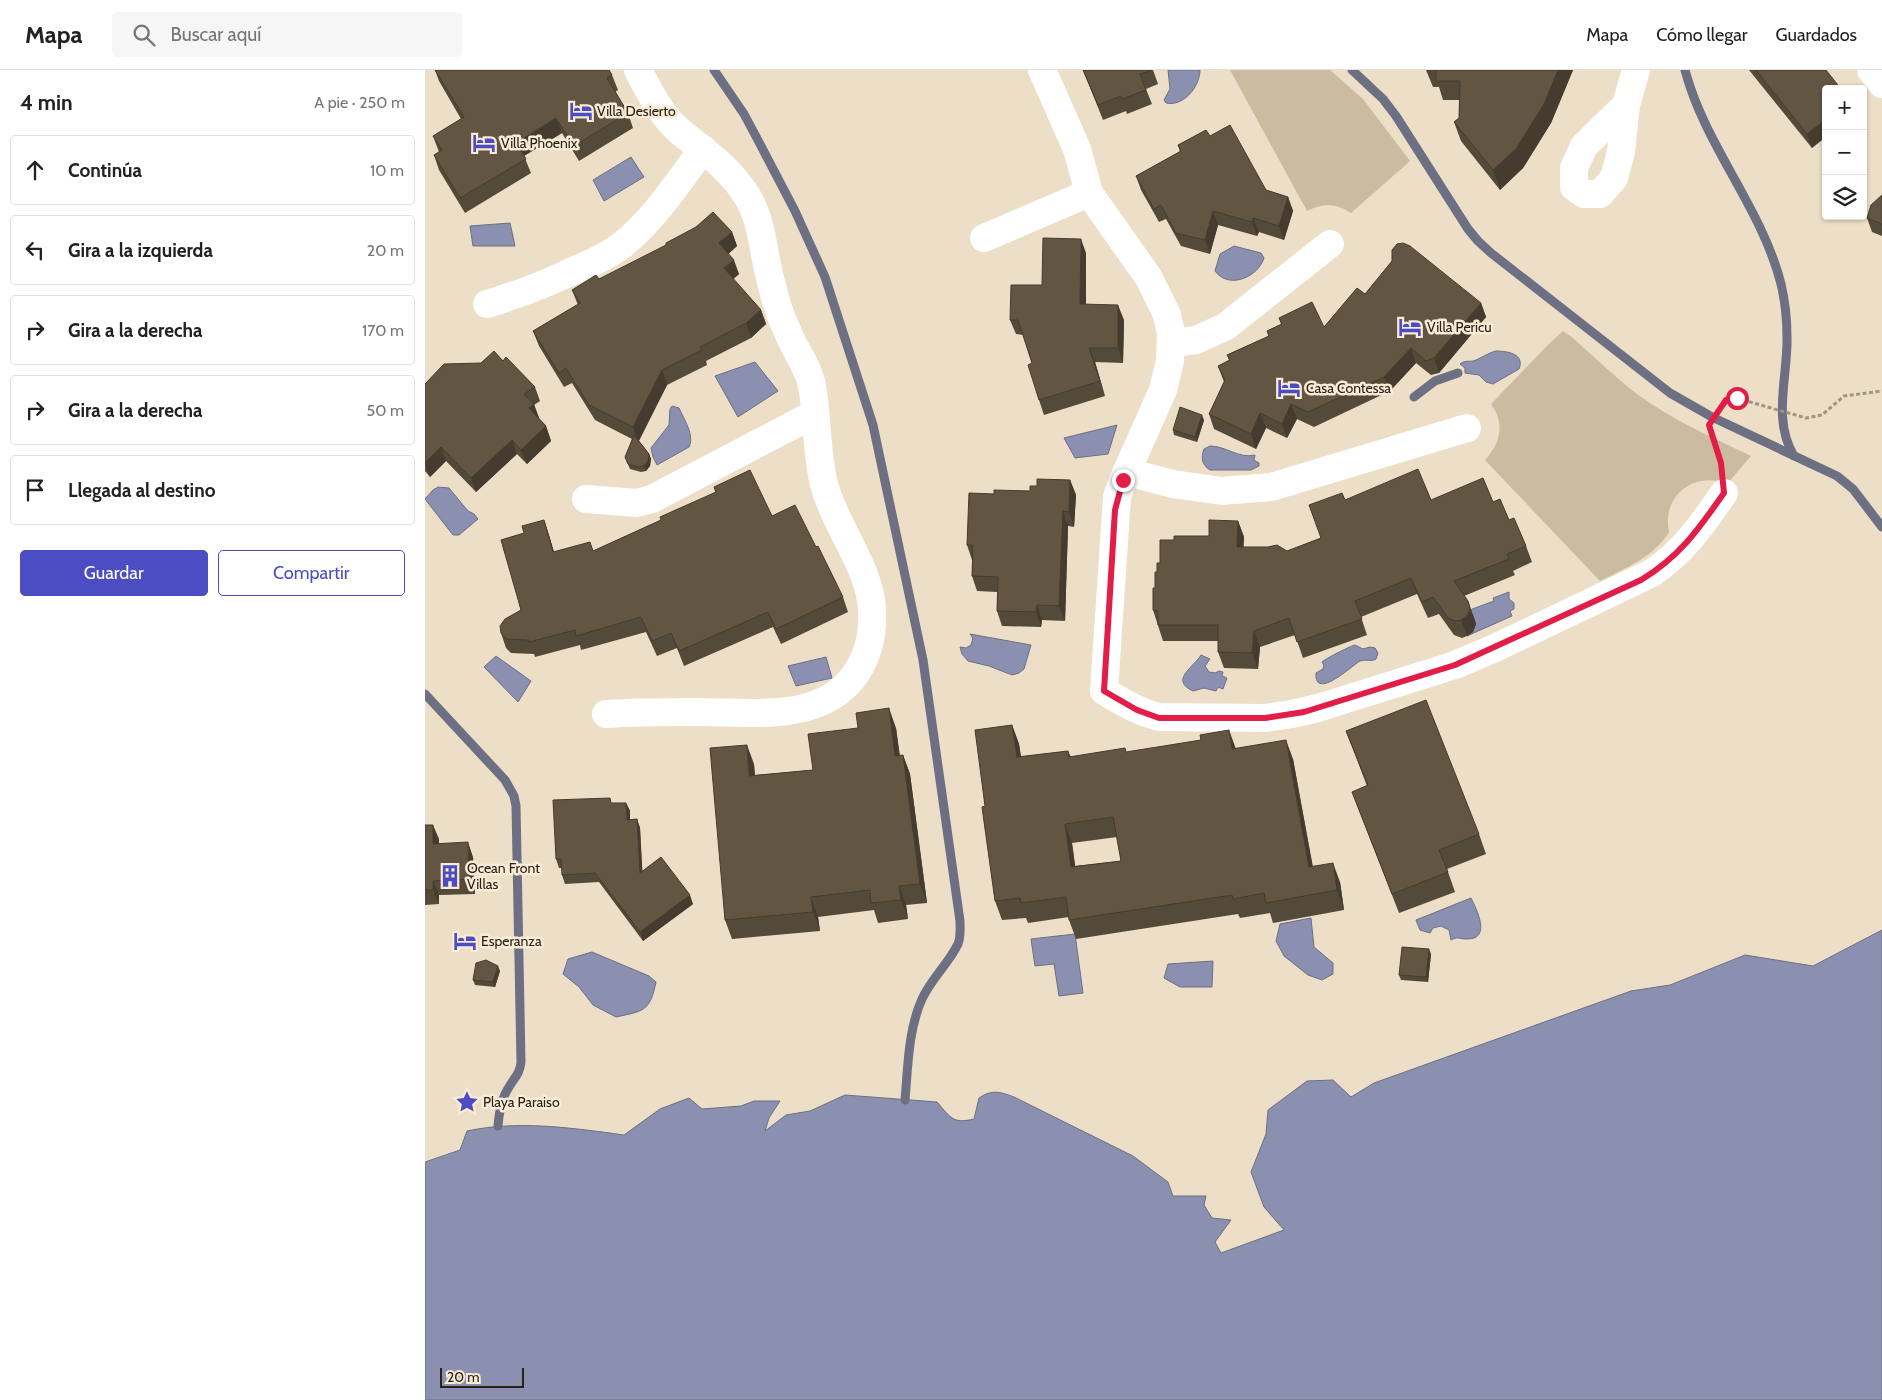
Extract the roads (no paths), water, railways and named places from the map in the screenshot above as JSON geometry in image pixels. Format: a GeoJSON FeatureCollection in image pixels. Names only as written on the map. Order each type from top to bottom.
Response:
{"type":"FeatureCollection","features":[{"type":"Feature","properties":{"kind":"lane"},"geometry":{"type":"LineString","coordinates":[[605,714],[646,712],[781,712],[801,709],[822,702],[839,692],[856,672],[870,644],[872,623],[871,595],[868,584],[834,512],[824,484],[812,384],[803,360],[789,336],[778,306],[770,279],[764,245],[748,197],[729,172],[673,125],[654,99],[638,70]]}},
{"type":"Feature","properties":{"kind":"lane"},"geometry":{"type":"LineString","coordinates":[[1042,70],[1077,149],[1089,193],[1155,288],[1167,315],[1172,343],[1163,390],[1119,489],[1115,510],[1104,691],[1137,710],[1159,718],[1249,718],[1292,714],[1318,708],[1455,665],[1589,604],[1651,573],[1673,557],[1696,534],[1724,493]]}},
{"type":"Feature","properties":{"kind":"lane"},"geometry":{"type":"LineString","coordinates":[[1626,105],[1636,70]]}},
{"type":"Feature","properties":{"kind":"lane"},"geometry":{"type":"LineString","coordinates":[[1871,70],[1882,84]]}},
{"type":"Feature","properties":{"kind":"lane"},"geometry":{"type":"LineString","coordinates":[[487,304],[543,285],[604,257],[622,245],[644,224],[703,149]]}},
{"type":"Feature","properties":{"kind":"lane"},"geometry":{"type":"LineString","coordinates":[[983,238],[1089,193]]}},
{"type":"Feature","properties":{"kind":"lane"},"geometry":{"type":"LineString","coordinates":[[1172,343],[1196,340],[1225,327],[1330,244]]}},
{"type":"Feature","properties":{"kind":"lane"},"geometry":{"type":"LineString","coordinates":[[586,499],[637,503],[652,499],[815,414]]}},
{"type":"Feature","properties":{"kind":"lane"},"geometry":{"type":"LineString","coordinates":[[1127,472],[1173,484],[1222,490],[1271,487],[1467,428]]}},
{"type":"Feature","properties":{"kind":"water"},"geometry":{"type":"Polygon","coordinates":[[[1168,70],[1200,70],[1194,89],[1185,99],[1179,102],[1166,103],[1164,100],[1170,89],[1168,70]]]}},
{"type":"Feature","properties":{"kind":"water"},"geometry":{"type":"Polygon","coordinates":[[[631,157],[644,177],[604,201],[593,180],[631,157]]]}},
{"type":"Feature","properties":{"kind":"water"},"geometry":{"type":"Polygon","coordinates":[[[510,223],[515,246],[473,246],[470,226],[510,223]]]}},
{"type":"Feature","properties":{"kind":"water"},"geometry":{"type":"Polygon","coordinates":[[[1234,246],[1261,253],[1264,258],[1261,265],[1250,275],[1243,279],[1228,280],[1221,277],[1215,271],[1220,254],[1234,246]]]}},
{"type":"Feature","properties":{"kind":"water"},"geometry":{"type":"Polygon","coordinates":[[[1496,351],[1514,354],[1520,360],[1520,364],[1519,369],[1493,384],[1486,382],[1479,375],[1465,373],[1465,368],[1460,364],[1474,361],[1496,351]]]}},
{"type":"Feature","properties":{"kind":"water"},"geometry":{"type":"Polygon","coordinates":[[[755,362],[778,391],[738,417],[715,376],[755,362]]]}},
{"type":"Feature","properties":{"kind":"water"},"geometry":{"type":"Polygon","coordinates":[[[672,406],[679,408],[688,428],[691,438],[689,447],[657,465],[651,448],[669,425],[670,409],[672,406]]]}},
{"type":"Feature","properties":{"kind":"water"},"geometry":{"type":"Polygon","coordinates":[[[1117,425],[1108,454],[1075,458],[1064,438],[1117,425]]]}},
{"type":"Feature","properties":{"kind":"water"},"geometry":{"type":"Polygon","coordinates":[[[1210,446],[1243,455],[1255,455],[1254,460],[1259,463],[1259,466],[1251,470],[1210,470],[1204,464],[1202,456],[1204,449],[1210,446]]]}},
{"type":"Feature","properties":{"kind":"water"},"geometry":{"type":"Polygon","coordinates":[[[438,487],[449,488],[468,511],[478,519],[459,535],[453,535],[425,499],[438,487]]]}},
{"type":"Feature","properties":{"kind":"water"},"geometry":{"type":"Polygon","coordinates":[[[1509,592],[1509,599],[1514,603],[1514,609],[1510,611],[1512,616],[1467,636],[1473,630],[1475,624],[1473,617],[1467,611],[1494,601],[1493,598],[1509,592]]]}},
{"type":"Feature","properties":{"kind":"water"},"geometry":{"type":"Polygon","coordinates":[[[970,634],[1031,645],[1024,669],[1012,675],[989,666],[968,661],[962,654],[960,647],[966,648],[971,645],[973,638],[970,634]]]}},
{"type":"Feature","properties":{"kind":"water"},"geometry":{"type":"Polygon","coordinates":[[[1355,645],[1363,649],[1375,648],[1378,653],[1376,659],[1360,661],[1327,683],[1321,684],[1317,681],[1316,673],[1323,669],[1324,665],[1322,662],[1355,645]]]}},
{"type":"Feature","properties":{"kind":"water"},"geometry":{"type":"Polygon","coordinates":[[[1201,655],[1210,659],[1205,666],[1209,672],[1223,672],[1222,676],[1227,678],[1223,689],[1218,687],[1216,691],[1204,688],[1193,691],[1186,687],[1183,682],[1185,673],[1201,655]]]}},
{"type":"Feature","properties":{"kind":"water"},"geometry":{"type":"Polygon","coordinates":[[[496,656],[531,681],[518,702],[484,667],[496,656]]]}},
{"type":"Feature","properties":{"kind":"water"},"geometry":{"type":"Polygon","coordinates":[[[826,657],[832,678],[796,686],[788,666],[826,657]]]}},
{"type":"Feature","properties":{"kind":"water"},"geometry":{"type":"Polygon","coordinates":[[[1471,898],[1481,923],[1479,935],[1474,938],[1451,940],[1449,930],[1441,926],[1433,928],[1430,933],[1420,930],[1416,920],[1471,898]]]}},
{"type":"Feature","properties":{"kind":"water"},"geometry":{"type":"Polygon","coordinates":[[[1311,918],[1314,947],[1333,963],[1333,974],[1322,980],[1308,975],[1284,956],[1276,941],[1280,924],[1311,918]]]}},
{"type":"Feature","properties":{"kind":"water"},"geometry":{"type":"Polygon","coordinates":[[[1882,930],[1882,1400],[425,1400],[425,1162],[460,1150],[467,1131],[506,1126],[545,1126],[624,1135],[660,1109],[689,1098],[702,1109],[741,1106],[754,1101],[780,1101],[769,1118],[765,1131],[786,1115],[810,1111],[845,1095],[937,1102],[953,1118],[961,1121],[974,1119],[979,1098],[992,1092],[1001,1093],[1014,1097],[1133,1156],[1168,1182],[1173,1196],[1206,1196],[1204,1205],[1212,1218],[1231,1220],[1215,1242],[1221,1253],[1284,1230],[1264,1207],[1251,1172],[1266,1134],[1268,1110],[1307,1081],[1333,1080],[1351,1097],[1374,1083],[1631,991],[1670,985],[1745,955],[1813,966],[1882,930]]]}},
{"type":"Feature","properties":{"kind":"water"},"geometry":{"type":"Polygon","coordinates":[[[1075,934],[1083,993],[1059,996],[1054,964],[1035,966],[1031,939],[1075,934]]]}},
{"type":"Feature","properties":{"kind":"water"},"geometry":{"type":"Polygon","coordinates":[[[592,952],[649,976],[656,982],[648,1005],[639,1011],[616,1017],[593,1005],[579,987],[563,974],[568,959],[592,952]]]}},
{"type":"Feature","properties":{"kind":"water"},"geometry":{"type":"Polygon","coordinates":[[[1213,961],[1212,987],[1180,987],[1164,978],[1168,964],[1213,961]]]}},
{"type":"Feature","properties":{"kind":"waterway"},"geometry":{"type":"LineString","coordinates":[[714,70],[744,114],[795,211],[825,277],[873,425],[923,660],[960,932],[959,941],[954,951],[930,985],[917,1011],[909,1049],[905,1100]]}},
{"type":"Feature","properties":{"kind":"waterway"},"geometry":{"type":"LineString","coordinates":[[1352,70],[1383,99],[1396,116],[1468,229],[1491,253],[1670,393],[1712,417],[1837,476],[1853,489],[1882,527]]}},
{"type":"Feature","properties":{"kind":"waterway"},"geometry":{"type":"LineString","coordinates":[[1685,70],[1694,98],[1706,125],[1761,229],[1781,284],[1787,324],[1787,352],[1782,413],[1787,442],[1794,456]]}},
{"type":"Feature","properties":{"kind":"waterway"},"geometry":{"type":"LineString","coordinates":[[1414,397],[1435,381],[1458,373]]}},
{"type":"Feature","properties":{"kind":"waterway"},"geometry":{"type":"LineString","coordinates":[[425,694],[505,780],[514,796],[516,806],[521,1062],[518,1073],[502,1101],[498,1126]]}},
{"type":"Feature","properties":{"kind":"place","name":"Villa Desierto"},"geometry":{"type":"Point","coordinates":[581,111]}},
{"type":"Feature","properties":{"kind":"place","name":"Villa Phoenix"},"geometry":{"type":"Point","coordinates":[484,143]}},
{"type":"Feature","properties":{"kind":"place","name":"Villa Pericu"},"geometry":{"type":"Point","coordinates":[1410,327]}},
{"type":"Feature","properties":{"kind":"place","name":"Casa Contessa"},"geometry":{"type":"Point","coordinates":[1289,388]}},
{"type":"Feature","properties":{"kind":"place","name":"Ocean Front Villas"},"geometry":{"type":"Point","coordinates":[450,876]}},
{"type":"Feature","properties":{"kind":"place","name":"Esperanza"},"geometry":{"type":"Point","coordinates":[465,941]}},
{"type":"Feature","properties":{"kind":"place","name":"Playa Paraiso"},"geometry":{"type":"Point","coordinates":[467,1102]}}]}
